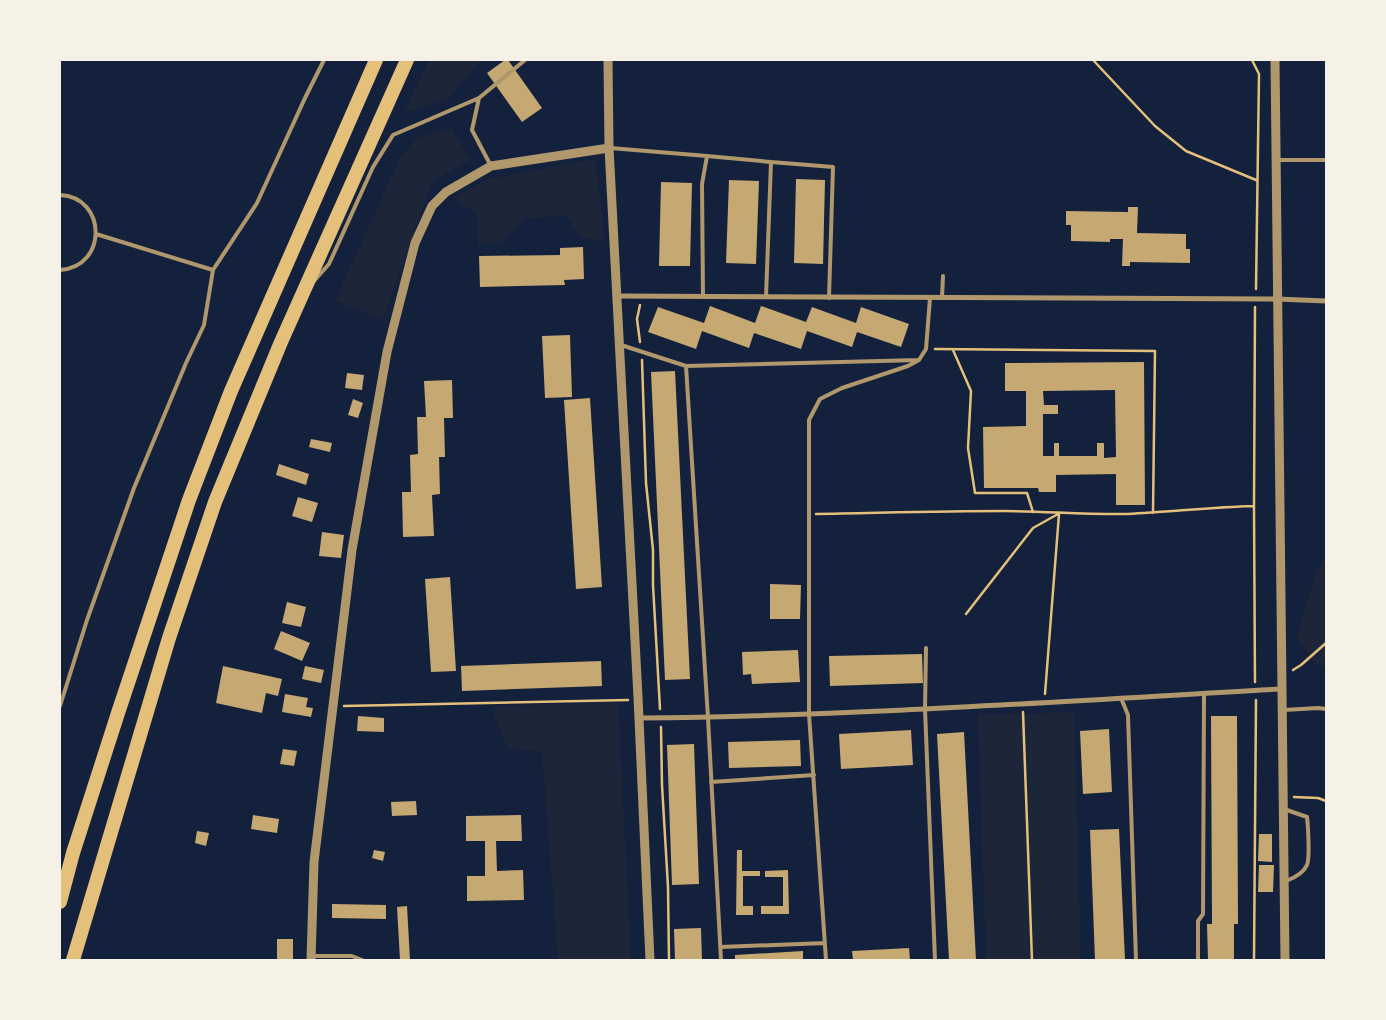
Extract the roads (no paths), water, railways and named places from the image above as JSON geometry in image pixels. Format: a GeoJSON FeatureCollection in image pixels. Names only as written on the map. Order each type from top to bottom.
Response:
{"type":"FeatureCollection","features":[{"type":"Feature","properties":{"kind":"highway"},"geometry":{"type":"LineString","coordinates":[[60,902],[73,852],[189,500],[231,391],[376,60]]}},
{"type":"Feature","properties":{"kind":"highway"},"geometry":{"type":"LineString","coordinates":[[74,957],[169,638],[215,502],[281,342],[407,60]]}},
{"type":"Feature","properties":{"kind":"street"},"geometry":{"type":"LineString","coordinates":[[608,60],[608,148],[639,718],[650,960]]}},
{"type":"Feature","properties":{"kind":"street"},"geometry":{"type":"LineString","coordinates":[[1275,60],[1285,960]]}},
{"type":"Feature","properties":{"kind":"street"},"geometry":{"type":"LineString","coordinates":[[311,958],[314,862],[352,550],[387,352],[415,243],[432,206],[446,192],[491,166],[608,148]]}},
{"type":"Feature","properties":{"kind":"street"},"geometry":{"type":"LineString","coordinates":[[616,296],[1277,299],[1326,301]]}},
{"type":"Feature","properties":{"kind":"street"},"geometry":{"type":"LineString","coordinates":[[639,718],[708,718],[926,709],[1281,689]]}},
{"type":"Feature","properties":{"kind":"lane"},"geometry":{"type":"LineString","coordinates":[[60,706],[134,488],[204,325],[213,270],[257,203],[324,60]]}},
{"type":"Feature","properties":{"kind":"lane"},"geometry":{"type":"LineString","coordinates":[[303,293],[329,264],[373,167],[392,135],[479,98],[524,60]]}},
{"type":"Feature","properties":{"kind":"lane"},"geometry":{"type":"LineString","coordinates":[[479,98],[472,130],[491,166]]}},
{"type":"Feature","properties":{"kind":"lane"},"geometry":{"type":"LineString","coordinates":[[608,148],[833,166],[829,298]]}},
{"type":"Feature","properties":{"kind":"lane"},"geometry":{"type":"LineString","coordinates":[[703,297],[702,184],[707,156]]}},
{"type":"Feature","properties":{"kind":"lane"},"geometry":{"type":"LineString","coordinates":[[1276,160],[1326,160]]}},
{"type":"Feature","properties":{"kind":"lane"},"geometry":{"type":"LineString","coordinates":[[766,297],[771,162]]}},
{"type":"Feature","properties":{"kind":"lane"},"geometry":{"type":"LineString","coordinates":[[60,195],[74,198],[82,203],[94,219],[96,234],[93,248],[88,256],[72,268],[60,270]]}},
{"type":"Feature","properties":{"kind":"lane"},"geometry":{"type":"LineString","coordinates":[[96,234],[213,270]]}},
{"type":"Feature","properties":{"kind":"lane"},"geometry":{"type":"LineString","coordinates":[[942,298],[943,276]]}},
{"type":"Feature","properties":{"kind":"lane"},"geometry":{"type":"LineString","coordinates":[[826,960],[809,714],[809,420],[820,398],[842,388],[908,366],[918,360],[926,349],[930,298]]}},
{"type":"Feature","properties":{"kind":"lane"},"geometry":{"type":"LineString","coordinates":[[619,344],[686,366],[918,360]]}},
{"type":"Feature","properties":{"kind":"lane"},"geometry":{"type":"LineString","coordinates":[[686,366],[721,960]]}},
{"type":"Feature","properties":{"kind":"lane"},"geometry":{"type":"LineString","coordinates":[[926,648],[926,709],[936,960]]}},
{"type":"Feature","properties":{"kind":"lane"},"geometry":{"type":"LineString","coordinates":[[1198,960],[1198,921],[1203,914],[1204,693]]}},
{"type":"Feature","properties":{"kind":"lane"},"geometry":{"type":"LineString","coordinates":[[1121,698],[1128,715],[1136,960]]}},
{"type":"Feature","properties":{"kind":"lane"},"geometry":{"type":"LineString","coordinates":[[1281,710],[1326,709]]}},
{"type":"Feature","properties":{"kind":"lane"},"geometry":{"type":"LineString","coordinates":[[711,782],[814,776]]}},
{"type":"Feature","properties":{"kind":"lane"},"geometry":{"type":"LineString","coordinates":[[1282,808],[1307,817],[1308,824],[1308,864],[1298,876],[1284,882]]}},
{"type":"Feature","properties":{"kind":"lane"},"geometry":{"type":"LineString","coordinates":[[720,947],[825,943]]}},
{"type":"Feature","properties":{"kind":"lane"},"geometry":{"type":"LineString","coordinates":[[311,958],[352,956],[362,960]]}}]}
